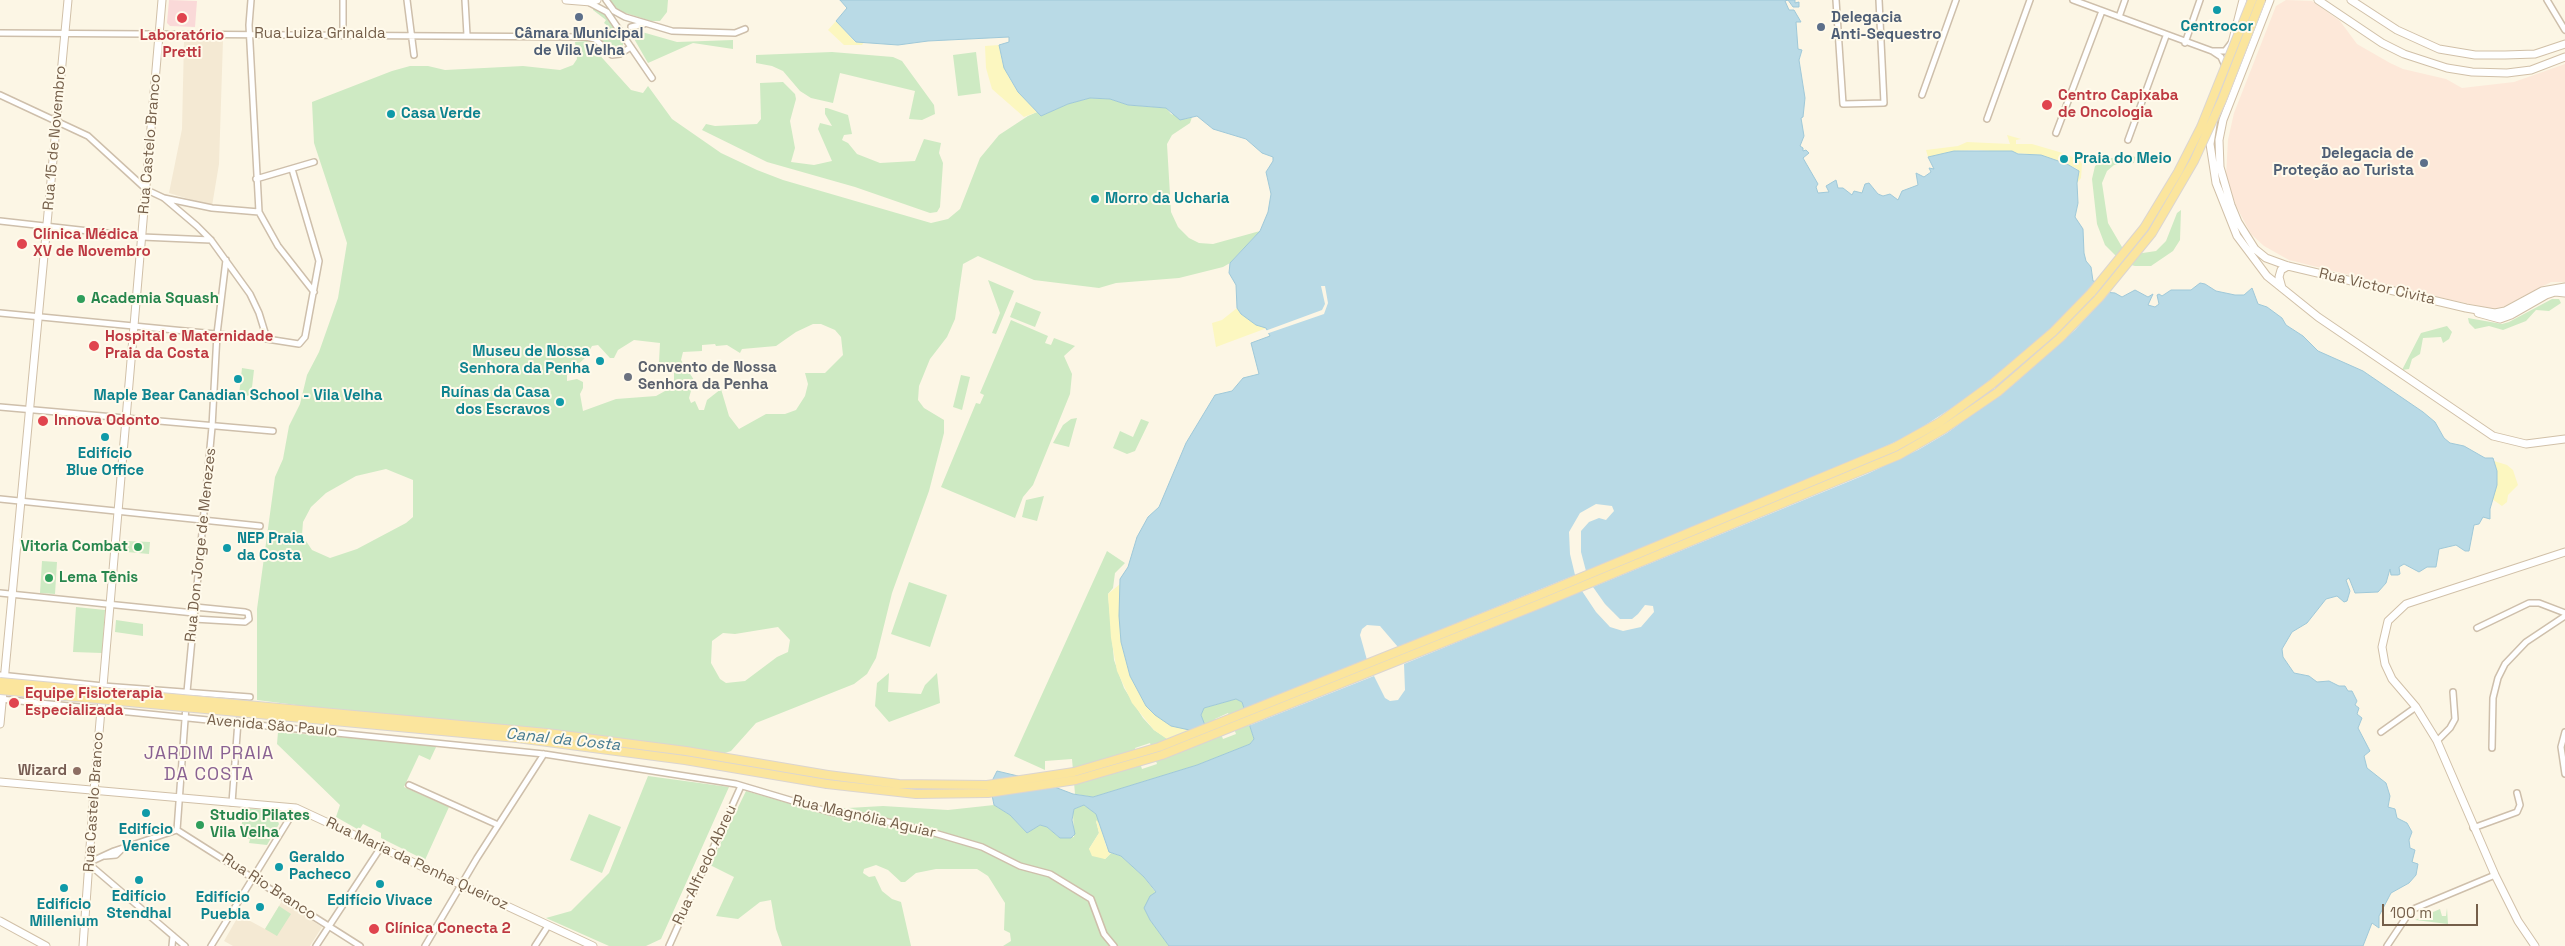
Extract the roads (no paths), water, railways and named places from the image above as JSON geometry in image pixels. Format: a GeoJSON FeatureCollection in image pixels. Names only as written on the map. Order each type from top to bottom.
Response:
{"type":"FeatureCollection","features":[{"type":"Feature","properties":{"kind":"main road"},"geometry":{"type":"LineString","coordinates":[[2,678],[537,732],[686,752],[846,778],[899,784],[969,786],[1022,781],[1074,772],[1126,758],[1367,664],[1862,462],[1912,438],[1953,413],[2005,374],[2065,321],[2104,280],[2144,228],[2194,142],[2252,0]]}},
{"type":"Feature","properties":{"kind":"main road"},"geometry":{"type":"LineString","coordinates":[[2,690],[517,738],[685,760],[844,787],[898,793],[961,794],[1023,790],[1076,780],[1128,767],[1363,676],[1848,477],[1916,446],[1958,420],[2011,381],[2072,327],[2111,285],[2147,240],[2178,191],[2202,146],[2262,0]]}},
{"type":"Feature","properties":{"kind":"street","name":"Rua 15 de Novembro"},"geometry":{"type":"LineString","coordinates":[[0,724],[2,678],[39,318],[68,0]]}},
{"type":"Feature","properties":{"kind":"street","name":"Rua Castelo Branco"},"geometry":{"type":"LineString","coordinates":[[83,946],[94,791],[162,0]]}},
{"type":"Feature","properties":{"kind":"street"},"geometry":{"type":"LineString","coordinates":[[251,0],[249,34],[259,212],[278,246],[314,292]]}},
{"type":"Feature","properties":{"kind":"street"},"geometry":{"type":"LineString","coordinates":[[343,0],[343,36]]}},
{"type":"Feature","properties":{"kind":"street"},"geometry":{"type":"LineString","coordinates":[[407,0],[414,55]]}},
{"type":"Feature","properties":{"kind":"street"},"geometry":{"type":"LineString","coordinates":[[465,0],[467,35]]}},
{"type":"Feature","properties":{"kind":"street"},"geometry":{"type":"LineString","coordinates":[[566,0],[588,2],[597,0]]}},
{"type":"Feature","properties":{"kind":"street"},"geometry":{"type":"LineString","coordinates":[[606,0],[614,11],[627,18],[644,24],[686,33],[735,33],[745,29]]}},
{"type":"Feature","properties":{"kind":"street"},"geometry":{"type":"LineString","coordinates":[[1836,0],[1843,104],[1884,103],[1879,0]]}},
{"type":"Feature","properties":{"kind":"street"},"geometry":{"type":"LineString","coordinates":[[1922,95],[1956,0]]}},
{"type":"Feature","properties":{"kind":"street"},"geometry":{"type":"LineString","coordinates":[[1987,119],[2030,0]]}},
{"type":"Feature","properties":{"kind":"street"},"geometry":{"type":"LineString","coordinates":[[2073,0],[2185,43],[2212,51],[2224,51],[2232,42]]}},
{"type":"Feature","properties":{"kind":"street"},"geometry":{"type":"LineString","coordinates":[[2119,17],[2125,0]]}},
{"type":"Feature","properties":{"kind":"street"},"geometry":{"type":"LineString","coordinates":[[2185,43],[2200,0]]}},
{"type":"Feature","properties":{"kind":"street"},"geometry":{"type":"LineString","coordinates":[[2243,0],[2215,105],[2210,144],[2216,183],[2233,227],[2243,246],[2260,269],[2285,293],[2493,436],[2526,444],[2565,439]]}},
{"type":"Feature","properties":{"kind":"street","name":"Rua Victor Civita"},"geometry":{"type":"LineString","coordinates":[[2270,0],[2223,120],[2219,154],[2224,181],[2238,222],[2254,249],[2266,258],[2288,266],[2466,308],[2495,313],[2505,311],[2542,291],[2565,287]]}},
{"type":"Feature","properties":{"kind":"street"},"geometry":{"type":"LineString","coordinates":[[2318,0],[2382,43],[2404,54],[2447,68],[2472,72],[2507,73],[2531,70],[2565,57]]}},
{"type":"Feature","properties":{"kind":"street"},"geometry":{"type":"LineString","coordinates":[[2351,0],[2397,30],[2439,49],[2475,55],[2535,54],[2565,44]]}},
{"type":"Feature","properties":{"kind":"street"},"geometry":{"type":"LineString","coordinates":[[2547,0],[2565,30]]}},
{"type":"Feature","properties":{"kind":"street"},"geometry":{"type":"LineString","coordinates":[[588,2],[604,9],[624,29]]}},
{"type":"Feature","properties":{"kind":"street"},"geometry":{"type":"LineString","coordinates":[[2056,133],[2102,11]]}},
{"type":"Feature","properties":{"kind":"street"},"geometry":{"type":"LineString","coordinates":[[624,29],[627,18]]}},
{"type":"Feature","properties":{"kind":"street"},"geometry":{"type":"LineString","coordinates":[[627,18],[620,19],[627,41],[652,78]]}},
{"type":"Feature","properties":{"kind":"street"},"geometry":{"type":"LineString","coordinates":[[624,29],[644,24]]}},
{"type":"Feature","properties":{"kind":"street","name":"Rua Luiza Grinalda"},"geometry":{"type":"LineString","coordinates":[[0,33],[160,32],[343,36],[411,34],[590,37],[598,41],[608,52],[615,55],[631,47]]}},
{"type":"Feature","properties":{"kind":"street"},"geometry":{"type":"LineString","coordinates":[[2128,140],[2166,36]]}},
{"type":"Feature","properties":{"kind":"street"},"geometry":{"type":"LineString","coordinates":[[2212,51],[2224,61],[2225,69]]}},
{"type":"Feature","properties":{"kind":"street"},"geometry":{"type":"LineString","coordinates":[[0,95],[88,136],[147,190],[164,198],[212,208],[259,212]]}},
{"type":"Feature","properties":{"kind":"street"},"geometry":{"type":"LineString","coordinates":[[256,179],[314,162]]}},
{"type":"Feature","properties":{"kind":"street"},"geometry":{"type":"LineString","coordinates":[[0,313],[267,339],[291,345],[299,344],[304,340],[319,269],[319,255],[292,169]]}},
{"type":"Feature","properties":{"kind":"street"},"geometry":{"type":"LineString","coordinates":[[164,198],[211,240],[226,260],[260,313],[267,339]]}},
{"type":"Feature","properties":{"kind":"street"},"geometry":{"type":"LineString","coordinates":[[0,221],[47,228],[142,237],[211,240]]}},
{"type":"Feature","properties":{"kind":"street","name":"Rua Don Jorge de Menezes"},"geometry":{"type":"LineString","coordinates":[[177,830],[187,694],[226,260]]}},
{"type":"Feature","properties":{"kind":"street"},"geometry":{"type":"LineString","coordinates":[[2285,293],[2279,276],[2281,270],[2288,266]]}},
{"type":"Feature","properties":{"kind":"street","name":"Rua Victor Civita"},"geometry":{"type":"LineString","coordinates":[[2466,308],[2488,317],[2500,319],[2555,292],[2565,293]]}},
{"type":"Feature","properties":{"kind":"street"},"geometry":{"type":"LineString","coordinates":[[0,407],[273,432]]}},
{"type":"Feature","properties":{"kind":"street"},"geometry":{"type":"LineString","coordinates":[[0,499],[260,526]]}},
{"type":"Feature","properties":{"kind":"street"},"geometry":{"type":"LineString","coordinates":[[2535,946],[2518,921],[2495,875],[2473,828],[2437,741],[2416,708],[2392,680],[2383,658],[2383,634],[2392,615],[2406,604],[2565,552]]}},
{"type":"Feature","properties":{"kind":"street"},"geometry":{"type":"LineString","coordinates":[[0,593],[111,606],[194,613],[224,610],[247,612],[249,620],[245,622],[223,621],[194,613]]}},
{"type":"Feature","properties":{"kind":"street"},"geometry":{"type":"LineString","coordinates":[[2477,628],[2528,603],[2540,603],[2565,614]]}},
{"type":"Feature","properties":{"kind":"street"},"geometry":{"type":"LineString","coordinates":[[223,621],[224,610]]}},
{"type":"Feature","properties":{"kind":"street"},"geometry":{"type":"LineString","coordinates":[[2492,748],[2493,698],[2498,678],[2505,664],[2526,642],[2565,614]]}},
{"type":"Feature","properties":{"kind":"street","name":"Avenida São Paulo"},"geometry":{"type":"LineString","coordinates":[[2,678],[187,694],[250,697]]}},
{"type":"Feature","properties":{"kind":"street"},"geometry":{"type":"LineString","coordinates":[[2437,741],[2450,728],[2455,718],[2453,692]]}},
{"type":"Feature","properties":{"kind":"street","name":"Avenida São Paulo"},"geometry":{"type":"LineString","coordinates":[[1,699],[544,754]]}},
{"type":"Feature","properties":{"kind":"street"},"geometry":{"type":"LineString","coordinates":[[2381,732],[2416,708]]}},
{"type":"Feature","properties":{"kind":"street"},"geometry":{"type":"LineString","coordinates":[[232,803],[238,722]]}},
{"type":"Feature","properties":{"kind":"street"},"geometry":{"type":"LineString","coordinates":[[2565,732],[2561,747],[2565,774]]}},
{"type":"Feature","properties":{"kind":"street"},"geometry":{"type":"LineString","coordinates":[[425,946],[462,883],[544,754]]}},
{"type":"Feature","properties":{"kind":"street","name":"Rua Magnólia Aguiar"},"geometry":{"type":"LineString","coordinates":[[544,754],[741,786],[830,812],[870,817],[932,832],[982,847],[1031,870],[1050,874],[1090,900],[1104,934],[1114,946]]}},
{"type":"Feature","properties":{"kind":"street"},"geometry":{"type":"LineString","coordinates":[[0,782],[296,808],[255,878],[211,946]]}},
{"type":"Feature","properties":{"kind":"street"},"geometry":{"type":"LineString","coordinates":[[409,785],[498,825]]}},
{"type":"Feature","properties":{"kind":"street","name":"Rua Alfredo Abreu"},"geometry":{"type":"LineString","coordinates":[[668,945],[741,786]]}},
{"type":"Feature","properties":{"kind":"street"},"geometry":{"type":"LineString","coordinates":[[2473,828],[2517,812],[2520,805],[2517,793]]}},
{"type":"Feature","properties":{"kind":"street","name":"Rua Maria da Penha Queiroz"},"geometry":{"type":"LineString","coordinates":[[296,808],[462,883],[592,946]]}},
{"type":"Feature","properties":{"kind":"street"},"geometry":{"type":"LineString","coordinates":[[177,830],[123,848],[90,863],[185,946]]}},
{"type":"Feature","properties":{"kind":"street","name":"Rua Rio Branco"},"geometry":{"type":"LineString","coordinates":[[177,830],[360,946]]}},
{"type":"Feature","properties":{"kind":"street"},"geometry":{"type":"LineString","coordinates":[[316,946],[382,848]]}},
{"type":"Feature","properties":{"kind":"street"},"geometry":{"type":"LineString","coordinates":[[2387,946],[2411,910],[2495,875]]}},
{"type":"Feature","properties":{"kind":"street"},"geometry":{"type":"LineString","coordinates":[[0,921],[46,946]]}},
{"type":"Feature","properties":{"kind":"street"},"geometry":{"type":"LineString","coordinates":[[535,946],[548,926]]}},
{"type":"Feature","properties":{"kind":"street"},"geometry":{"type":"LineString","coordinates":[[172,946],[173,936]]}},
{"type":"Feature","properties":{"kind":"water"},"geometry":{"type":"Polygon","coordinates":[[[840,0],[1788,0],[1785,1],[1789,10],[1794,10],[1801,22],[1796,22],[1798,49],[1802,50],[1799,60],[1805,98],[1803,117],[1801,118],[1804,136],[1800,146],[1803,148],[1803,151],[1806,150],[1809,153],[1803,158],[1818,184],[1816,187],[1818,193],[1829,192],[1826,186],[1836,180],[1838,188],[1843,188],[1852,195],[1854,191],[1862,193],[1865,184],[1869,183],[1878,194],[1883,196],[1890,194],[1898,200],[1902,191],[1918,185],[1916,173],[1924,177],[1931,172],[1929,168],[1934,169],[1928,157],[1954,151],[2012,151],[2018,154],[2041,155],[2067,164],[2079,171],[2077,183],[2078,203],[2075,217],[2083,229],[2084,253],[2086,261],[2091,267],[2093,281],[2099,282],[2104,292],[2115,293],[2122,297],[2135,290],[2148,297],[2153,294],[2148,305],[2155,307],[2159,304],[2157,295],[2162,296],[2171,290],[2191,290],[2200,283],[2216,291],[2235,295],[2244,295],[2252,288],[2258,304],[2267,307],[2282,318],[2286,325],[2303,336],[2318,351],[2363,371],[2423,412],[2435,422],[2444,438],[2450,443],[2464,446],[2485,458],[2493,458],[2497,471],[2497,485],[2490,509],[2490,519],[2483,517],[2479,524],[2474,525],[2469,551],[2465,551],[2456,545],[2439,549],[2436,567],[2427,567],[2419,572],[2404,564],[2399,567],[2400,574],[2398,575],[2391,575],[2390,569],[2386,583],[2378,592],[2355,593],[2349,578],[2346,580],[2350,591],[2347,601],[2344,602],[2337,596],[2326,599],[2307,623],[2292,632],[2282,649],[2283,657],[2294,673],[2309,676],[2317,682],[2329,681],[2339,686],[2345,686],[2348,691],[2352,691],[2357,701],[2355,705],[2359,708],[2357,714],[2362,718],[2358,728],[2370,751],[2364,756],[2367,768],[2386,783],[2390,796],[2388,807],[2395,809],[2397,818],[2407,823],[2412,832],[2409,840],[2410,848],[2415,850],[2412,862],[2418,864],[2416,875],[2409,883],[2391,893],[2379,916],[2379,928],[2372,923],[2363,946],[1169,946],[1150,920],[1144,908],[1150,896],[1156,892],[1144,877],[1121,856],[1109,852],[1096,814],[1084,805],[1074,809],[1072,820],[1075,834],[1071,838],[1060,838],[1047,827],[1040,825],[1027,833],[1010,815],[994,805],[990,785],[997,771],[1039,781],[1073,794],[1093,797],[1197,765],[1250,744],[1254,739],[1242,702],[1236,699],[1204,708],[1201,715],[1206,728],[1194,731],[1171,726],[1146,706],[1130,676],[1121,642],[1119,616],[1120,579],[1128,567],[1137,537],[1148,517],[1159,507],[1186,443],[1215,395],[1232,391],[1243,378],[1259,374],[1251,343],[1270,336],[1266,328],[1256,325],[1241,314],[1237,308],[1236,285],[1229,273],[1230,263],[1260,231],[1268,212],[1271,194],[1266,172],[1273,161],[1273,157],[1262,153],[1246,139],[1213,129],[1197,116],[1180,120],[1166,108],[1128,105],[1110,99],[1090,98],[1068,104],[1041,116],[1018,92],[1004,68],[999,45],[1009,42],[1009,37],[928,41],[898,45],[856,42],[836,21],[847,8],[840,0]]]}},
{"type":"Feature","properties":{"kind":"water"},"geometry":{"type":"Polygon","coordinates":[[[1788,0],[1795,0],[1795,3],[1799,2],[1799,7],[1793,7],[1788,0]]]}},
{"type":"Feature","properties":{"kind":"waterway","name":"Canal da Costa"},"geometry":{"type":"LineString","coordinates":[[507,733],[576,740]]}},
{"type":"Feature","properties":{"kind":"place","name":"Centrocor"},"geometry":{"type":"Point","coordinates":[2217,10]}},
{"type":"Feature","properties":{"kind":"place","name":"Câmara Municipal de Vila Velha"},"geometry":{"type":"Point","coordinates":[579,17]}},
{"type":"Feature","properties":{"kind":"place","name":"Laboratório Pretti"},"geometry":{"type":"Point","coordinates":[182,18]}},
{"type":"Feature","properties":{"kind":"place","name":"Delegacia Anti-Sequestro"},"geometry":{"type":"Point","coordinates":[1821,27]}},
{"type":"Feature","properties":{"kind":"place","name":"Centro Capixaba de Oncologia"},"geometry":{"type":"Point","coordinates":[2047,105]}},
{"type":"Feature","properties":{"kind":"place","name":"Casa Verde"},"geometry":{"type":"Point","coordinates":[391,114]}},
{"type":"Feature","properties":{"kind":"place","name":"Praia do Meio"},"geometry":{"type":"Point","coordinates":[2064,159]}},
{"type":"Feature","properties":{"kind":"place","name":"Delegacia de Proteção ao Turista"},"geometry":{"type":"Point","coordinates":[2424,163]}},
{"type":"Feature","properties":{"kind":"place","name":"Morro da Ucharia"},"geometry":{"type":"Point","coordinates":[1095,199]}},
{"type":"Feature","properties":{"kind":"place","name":"Clínica Médica XV de Novembro"},"geometry":{"type":"Point","coordinates":[22,244]}},
{"type":"Feature","properties":{"kind":"place","name":"Academia Squash"},"geometry":{"type":"Point","coordinates":[81,299]}},
{"type":"Feature","properties":{"kind":"place","name":"Hospital e Maternidade Praia da Costa"},"geometry":{"type":"Point","coordinates":[94,346]}},
{"type":"Feature","properties":{"kind":"place","name":"Museu de Nossa Senhora da Penha"},"geometry":{"type":"Point","coordinates":[600,361]}},
{"type":"Feature","properties":{"kind":"place","name":"Convento de Nossa Senhora da Penha"},"geometry":{"type":"Point","coordinates":[628,377]}},
{"type":"Feature","properties":{"kind":"place","name":"Maple Bear Canadian School - Vila Velha"},"geometry":{"type":"Point","coordinates":[238,379]}},
{"type":"Feature","properties":{"kind":"place","name":"Ruínas da Casa dos Escravos"},"geometry":{"type":"Point","coordinates":[560,402]}},
{"type":"Feature","properties":{"kind":"place","name":"Innova Odonto"},"geometry":{"type":"Point","coordinates":[43,421]}},
{"type":"Feature","properties":{"kind":"place","name":"Edifício Blue Office"},"geometry":{"type":"Point","coordinates":[105,437]}},
{"type":"Feature","properties":{"kind":"place","name":"Vitoria Combat"},"geometry":{"type":"Point","coordinates":[138,547]}},
{"type":"Feature","properties":{"kind":"place","name":"NEP Praia da Costa"},"geometry":{"type":"Point","coordinates":[227,548]}},
{"type":"Feature","properties":{"kind":"place","name":"Lema Tênis"},"geometry":{"type":"Point","coordinates":[49,578]}},
{"type":"Feature","properties":{"kind":"place","name":"Equipe Fisioterapia Especializada"},"geometry":{"type":"Point","coordinates":[14,703]}},
{"type":"Feature","properties":{"kind":"place","name":"Wizard"},"geometry":{"type":"Point","coordinates":[77,771]}},
{"type":"Feature","properties":{"kind":"place","name":"Edifício Venice"},"geometry":{"type":"Point","coordinates":[146,813]}},
{"type":"Feature","properties":{"kind":"place","name":"Studio Pilates Vila Velha"},"geometry":{"type":"Point","coordinates":[200,825]}},
{"type":"Feature","properties":{"kind":"place","name":"Geraldo Pacheco"},"geometry":{"type":"Point","coordinates":[279,867]}},
{"type":"Feature","properties":{"kind":"place","name":"Edifício Stendhal"},"geometry":{"type":"Point","coordinates":[139,880]}},
{"type":"Feature","properties":{"kind":"place","name":"Edifício Vivace"},"geometry":{"type":"Point","coordinates":[380,884]}},
{"type":"Feature","properties":{"kind":"place","name":"Edifício Millenium"},"geometry":{"type":"Point","coordinates":[64,888]}},
{"type":"Feature","properties":{"kind":"place","name":"Edifício Puebla"},"geometry":{"type":"Point","coordinates":[260,907]}},
{"type":"Feature","properties":{"kind":"place","name":"Clínica Conecta 2"},"geometry":{"type":"Point","coordinates":[374,929]}},
{"type":"Feature","properties":{"kind":"district","name":"JARDIM PRAIA DA COSTA"},"geometry":{"type":"Point","coordinates":[209,764]}}]}
